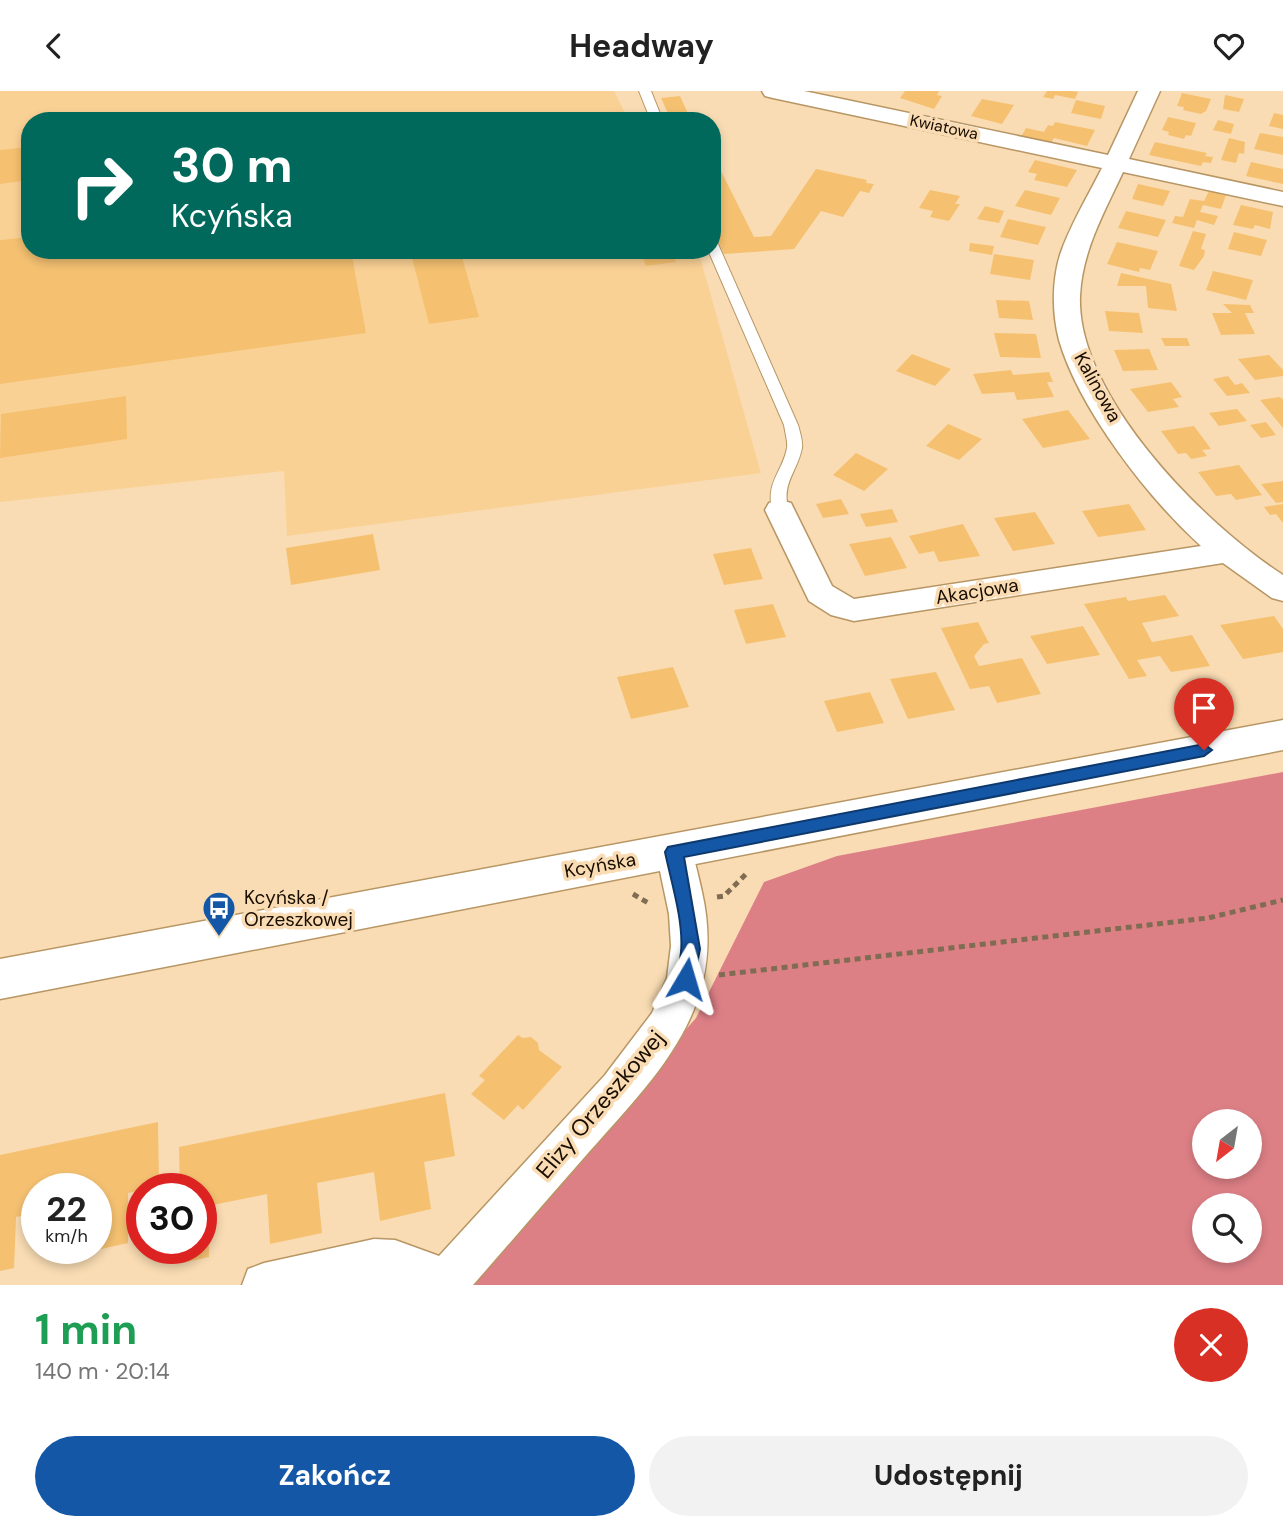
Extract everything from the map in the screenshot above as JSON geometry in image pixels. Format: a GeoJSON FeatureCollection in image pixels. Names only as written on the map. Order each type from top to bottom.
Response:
{"type":"FeatureCollection","features":[{"type":"Feature","properties":{"kind":"street","name":"Kwiatowa"},"geometry":{"type":"LineString","coordinates":[[773,91],[1283,199]]}},
{"type":"Feature","properties":{"kind":"street","name":"Kalinowa"},"geometry":{"type":"LineString","coordinates":[[1149,91],[1073,254],[1068,277],[1067,314],[1076,352],[1092,385],[1150,471],[1187,515],[1229,552],[1283,590]]}},
{"type":"Feature","properties":{"kind":"street","name":"Akacjowa"},"geometry":{"type":"LineString","coordinates":[[780,510],[820,593],[842,607],[854,610],[1229,552]]}},
{"type":"Feature","properties":{"kind":"street","name":"Kcyńska"},"geometry":{"type":"LineString","coordinates":[[0,979],[1283,735]]}},
{"type":"Feature","properties":{"kind":"street","name":"Elizy Orzeszkowej"},"geometry":{"type":"LineString","coordinates":[[445,1283],[643,1059],[675,1010],[686,979],[690,949],[674,852]]}},
{"type":"Feature","properties":{"kind":"street"},"geometry":{"type":"LineString","coordinates":[[264,1285],[374,1261],[395,1262],[445,1283]]}},
{"type":"Feature","properties":{"kind":"lane"},"geometry":{"type":"LineString","coordinates":[[645,91],[653,112]]}},
{"type":"Feature","properties":{"kind":"lane"},"geometry":{"type":"LineString","coordinates":[[719,259],[791,425],[796,447],[782,475],[777,495],[780,510]]}},
{"type":"Feature","properties":{"kind":"path"},"geometry":{"type":"LineString","coordinates":[[686,979],[1208,918],[1283,899]]}},
{"type":"Feature","properties":{"kind":"shaded area"},"geometry":{"type":"Polygon","coordinates":[[[0,91],[614,91],[624,112],[21,112],[21,259],[701,259],[761,473],[287,536],[284,471],[0,502],[0,91]]]}},
{"type":"Feature","properties":{"kind":"shaded area"},"geometry":{"type":"Polygon","coordinates":[[[1283,772],[1283,1285],[462,1285],[696,1018],[764,882],[837,856],[1283,772]]]}},
{"type":"Feature","properties":{"kind":"building"},"geometry":{"type":"Polygon","coordinates":[[[905,91],[939,91],[937,95],[942,96],[934,109],[900,98],[905,91]]]}},
{"type":"Feature","properties":{"kind":"building"},"geometry":{"type":"Polygon","coordinates":[[[1047,91],[1078,92],[1075,99],[1055,95],[1053,99],[1043,97],[1047,91]]]}},
{"type":"Feature","properties":{"kind":"building"},"geometry":{"type":"Polygon","coordinates":[[[1182,93],[1211,99],[1206,111],[1201,114],[1177,106],[1182,93]]]}},
{"type":"Feature","properties":{"kind":"building"},"geometry":{"type":"Polygon","coordinates":[[[1225,95],[1244,99],[1239,112],[1223,109],[1225,95]]]}},
{"type":"Feature","properties":{"kind":"building"},"geometry":{"type":"Polygon","coordinates":[[[680,96],[687,112],[667,112],[661,98],[680,96]]]}},
{"type":"Feature","properties":{"kind":"building"},"geometry":{"type":"Polygon","coordinates":[[[982,99],[1014,105],[1002,124],[971,116],[982,99]]]}},
{"type":"Feature","properties":{"kind":"building"},"geometry":{"type":"Polygon","coordinates":[[[1076,100],[1105,106],[1101,119],[1071,113],[1076,100]]]}},
{"type":"Feature","properties":{"kind":"building"},"geometry":{"type":"Polygon","coordinates":[[[1274,113],[1283,115],[1283,129],[1269,126],[1274,113]]]}},
{"type":"Feature","properties":{"kind":"building"},"geometry":{"type":"Polygon","coordinates":[[[1168,117],[1196,123],[1191,136],[1186,135],[1184,139],[1168,135],[1169,132],[1162,130],[1168,117]]]}},
{"type":"Feature","properties":{"kind":"building"},"geometry":{"type":"Polygon","coordinates":[[[1218,120],[1234,124],[1231,134],[1213,130],[1218,120]]]}},
{"type":"Feature","properties":{"kind":"building"},"geometry":{"type":"Polygon","coordinates":[[[1055,122],[1095,130],[1087,146],[1054,138],[1051,143],[1021,137],[1026,128],[1044,132],[1048,125],[1053,126],[1055,122]]]}},
{"type":"Feature","properties":{"kind":"building"},"geometry":{"type":"Polygon","coordinates":[[[1260,133],[1283,137],[1283,155],[1254,149],[1260,133]]]}},
{"type":"Feature","properties":{"kind":"building"},"geometry":{"type":"Polygon","coordinates":[[[1229,138],[1245,142],[1244,154],[1239,153],[1236,163],[1221,160],[1229,138]]]}},
{"type":"Feature","properties":{"kind":"building"},"geometry":{"type":"Polygon","coordinates":[[[1155,142],[1207,153],[1205,156],[1213,157],[1211,163],[1203,162],[1201,166],[1149,155],[1155,142]]]}},
{"type":"Feature","properties":{"kind":"building"},"geometry":{"type":"Polygon","coordinates":[[[21,148],[21,181],[0,184],[0,150],[21,148]]]}},
{"type":"Feature","properties":{"kind":"building"},"geometry":{"type":"Polygon","coordinates":[[[1035,160],[1077,170],[1067,187],[1034,180],[1037,174],[1028,172],[1035,160]]]}},
{"type":"Feature","properties":{"kind":"building"},"geometry":{"type":"Polygon","coordinates":[[[1251,162],[1283,169],[1283,184],[1246,176],[1251,162]]]}},
{"type":"Feature","properties":{"kind":"building"},"geometry":{"type":"Polygon","coordinates":[[[816,169],[867,180],[866,183],[874,184],[869,193],[860,191],[843,217],[821,211],[794,249],[724,254],[721,248],[721,171],[754,237],[771,236],[816,169]]]}},
{"type":"Feature","properties":{"kind":"building"},"geometry":{"type":"Polygon","coordinates":[[[1138,184],[1170,191],[1163,206],[1132,199],[1138,184]]]}},
{"type":"Feature","properties":{"kind":"building"},"geometry":{"type":"Polygon","coordinates":[[[930,190],[960,196],[955,204],[960,204],[949,221],[930,217],[933,211],[919,208],[930,190]]]}},
{"type":"Feature","properties":{"kind":"building"},"geometry":{"type":"Polygon","coordinates":[[[1025,190],[1060,198],[1051,215],[1015,206],[1025,190]]]}},
{"type":"Feature","properties":{"kind":"building"},"geometry":{"type":"Polygon","coordinates":[[[1209,191],[1226,195],[1221,209],[1203,205],[1200,212],[1218,216],[1214,225],[1197,220],[1194,228],[1172,223],[1175,216],[1183,217],[1190,199],[1204,201],[1209,191]]]}},
{"type":"Feature","properties":{"kind":"building"},"geometry":{"type":"Polygon","coordinates":[[[1241,205],[1273,212],[1270,229],[1255,225],[1253,229],[1233,225],[1241,205]]]}},
{"type":"Feature","properties":{"kind":"building"},"geometry":{"type":"Polygon","coordinates":[[[985,206],[1004,211],[999,223],[977,219],[985,206]]]}},
{"type":"Feature","properties":{"kind":"building"},"geometry":{"type":"Polygon","coordinates":[[[1126,211],[1166,220],[1158,237],[1118,228],[1126,211]]]}},
{"type":"Feature","properties":{"kind":"building"},"geometry":{"type":"Polygon","coordinates":[[[1008,219],[1046,227],[1038,245],[1000,237],[1008,219]]]}},
{"type":"Feature","properties":{"kind":"building"},"geometry":{"type":"Polygon","coordinates":[[[1193,231],[1206,234],[1201,249],[1205,250],[1204,256],[1194,270],[1179,266],[1193,231]]]}},
{"type":"Feature","properties":{"kind":"building"},"geometry":{"type":"Polygon","coordinates":[[[1234,232],[1267,240],[1261,256],[1228,249],[1234,232]]]}},
{"type":"Feature","properties":{"kind":"building"},"geometry":{"type":"Polygon","coordinates":[[[21,238],[21,259],[353,259],[366,333],[0,384],[0,240],[21,238]]]}},
{"type":"Feature","properties":{"kind":"building"},"geometry":{"type":"Polygon","coordinates":[[[1117,242],[1158,251],[1150,270],[1140,268],[1139,272],[1107,264],[1117,242]]]}},
{"type":"Feature","properties":{"kind":"building"},"geometry":{"type":"Polygon","coordinates":[[[970,243],[994,246],[992,255],[969,251],[970,243]]]}},
{"type":"Feature","properties":{"kind":"building"},"geometry":{"type":"Polygon","coordinates":[[[994,254],[1034,260],[1030,280],[990,274],[994,254]]]}},
{"type":"Feature","properties":{"kind":"building"},"geometry":{"type":"Polygon","coordinates":[[[412,259],[463,259],[479,317],[429,324],[412,259]]]}},
{"type":"Feature","properties":{"kind":"building"},"geometry":{"type":"Polygon","coordinates":[[[643,259],[675,259],[676,262],[646,266],[643,259]]]}},
{"type":"Feature","properties":{"kind":"building"},"geometry":{"type":"Polygon","coordinates":[[[1213,271],[1253,280],[1246,300],[1206,290],[1213,271]]]}},
{"type":"Feature","properties":{"kind":"building"},"geometry":{"type":"Polygon","coordinates":[[[1121,273],[1171,284],[1177,311],[1148,308],[1146,286],[1117,286],[1121,273]]]}},
{"type":"Feature","properties":{"kind":"building"},"geometry":{"type":"Polygon","coordinates":[[[996,300],[1029,301],[1033,320],[999,318],[996,300]]]}},
{"type":"Feature","properties":{"kind":"building"},"geometry":{"type":"Polygon","coordinates":[[[1223,304],[1250,305],[1254,313],[1245,313],[1255,334],[1221,335],[1212,313],[1232,313],[1223,304]]]}},
{"type":"Feature","properties":{"kind":"building"},"geometry":{"type":"Polygon","coordinates":[[[1105,311],[1139,313],[1143,333],[1109,331],[1105,311]]]}},
{"type":"Feature","properties":{"kind":"building"},"geometry":{"type":"Polygon","coordinates":[[[994,333],[1036,334],[1041,358],[1000,357],[994,333]]]}},
{"type":"Feature","properties":{"kind":"building"},"geometry":{"type":"Polygon","coordinates":[[[1161,338],[1187,338],[1190,346],[1165,346],[1161,338]]]}},
{"type":"Feature","properties":{"kind":"building"},"geometry":{"type":"Polygon","coordinates":[[[1149,349],[1158,370],[1123,371],[1114,350],[1149,349]]]}},
{"type":"Feature","properties":{"kind":"building"},"geometry":{"type":"Polygon","coordinates":[[[912,354],[951,369],[935,386],[896,371],[912,354]]]}},
{"type":"Feature","properties":{"kind":"building"},"geometry":{"type":"Polygon","coordinates":[[[1269,355],[1283,370],[1283,376],[1255,380],[1238,359],[1269,355]]]}},
{"type":"Feature","properties":{"kind":"building"},"geometry":{"type":"Polygon","coordinates":[[[1011,370],[1013,375],[1049,372],[1053,382],[1047,382],[1054,397],[1017,400],[1014,392],[982,394],[973,374],[1011,370]]]}},
{"type":"Feature","properties":{"kind":"building"},"geometry":{"type":"Polygon","coordinates":[[[1228,376],[1235,385],[1242,383],[1250,393],[1227,396],[1213,379],[1228,376]]]}},
{"type":"Feature","properties":{"kind":"building"},"geometry":{"type":"Polygon","coordinates":[[[1171,382],[1182,397],[1173,399],[1179,407],[1148,412],[1130,389],[1171,382]]]}},
{"type":"Feature","properties":{"kind":"building"},"geometry":{"type":"Polygon","coordinates":[[[126,396],[127,439],[0,458],[1,414],[126,396]]]}},
{"type":"Feature","properties":{"kind":"building"},"geometry":{"type":"Polygon","coordinates":[[[1279,397],[1283,399],[1283,428],[1260,400],[1279,397]]]}},
{"type":"Feature","properties":{"kind":"building"},"geometry":{"type":"Polygon","coordinates":[[[1237,409],[1247,421],[1219,426],[1209,413],[1237,409]]]}},
{"type":"Feature","properties":{"kind":"building"},"geometry":{"type":"Polygon","coordinates":[[[1068,410],[1090,439],[1043,448],[1022,419],[1068,410]]]}},
{"type":"Feature","properties":{"kind":"building"},"geometry":{"type":"Polygon","coordinates":[[[1266,422],[1276,435],[1261,438],[1250,425],[1266,422]]]}},
{"type":"Feature","properties":{"kind":"building"},"geometry":{"type":"Polygon","coordinates":[[[948,424],[982,439],[959,460],[926,446],[948,424]]]}},
{"type":"Feature","properties":{"kind":"building"},"geometry":{"type":"Polygon","coordinates":[[[1194,426],[1211,449],[1202,450],[1207,456],[1191,459],[1186,453],[1178,454],[1161,431],[1194,426]]]}},
{"type":"Feature","properties":{"kind":"building"},"geometry":{"type":"Polygon","coordinates":[[[856,453],[888,469],[864,491],[833,475],[856,453]]]}},
{"type":"Feature","properties":{"kind":"building"},"geometry":{"type":"Polygon","coordinates":[[[1239,465],[1262,495],[1236,500],[1231,494],[1216,496],[1198,472],[1239,465]]]}},
{"type":"Feature","properties":{"kind":"building"},"geometry":{"type":"Polygon","coordinates":[[[1283,481],[1283,502],[1276,503],[1261,484],[1283,481]]]}},
{"type":"Feature","properties":{"kind":"building"},"geometry":{"type":"Polygon","coordinates":[[[841,499],[849,514],[823,518],[816,504],[841,499]]]}},
{"type":"Feature","properties":{"kind":"building"},"geometry":{"type":"Polygon","coordinates":[[[1129,504],[1146,530],[1098,537],[1082,511],[1129,504]]]}},
{"type":"Feature","properties":{"kind":"building"},"geometry":{"type":"Polygon","coordinates":[[[1283,504],[1283,523],[1276,514],[1270,515],[1264,507],[1283,504]]]}},
{"type":"Feature","properties":{"kind":"building"},"geometry":{"type":"Polygon","coordinates":[[[892,509],[898,522],[866,527],[860,514],[892,509]]]}},
{"type":"Feature","properties":{"kind":"building"},"geometry":{"type":"Polygon","coordinates":[[[1035,512],[1055,544],[1013,551],[994,518],[1035,512]]]}},
{"type":"Feature","properties":{"kind":"building"},"geometry":{"type":"Polygon","coordinates":[[[963,524],[980,556],[939,562],[934,551],[919,554],[909,536],[963,524]]]}},
{"type":"Feature","properties":{"kind":"building"},"geometry":{"type":"Polygon","coordinates":[[[373,534],[380,570],[291,585],[286,548],[373,534]]]}},
{"type":"Feature","properties":{"kind":"building"},"geometry":{"type":"Polygon","coordinates":[[[891,537],[907,568],[865,576],[849,544],[891,537]]]}},
{"type":"Feature","properties":{"kind":"building"},"geometry":{"type":"Polygon","coordinates":[[[751,548],[763,579],[724,585],[713,554],[751,548]]]}},
{"type":"Feature","properties":{"kind":"building"},"geometry":{"type":"Polygon","coordinates":[[[1165,595],[1179,616],[1142,623],[1152,642],[1192,635],[1210,666],[1171,672],[1160,656],[1137,660],[1147,676],[1129,679],[1084,604],[1126,597],[1128,601],[1165,595]]]}},
{"type":"Feature","properties":{"kind":"building"},"geometry":{"type":"Polygon","coordinates":[[[773,604],[786,637],[746,644],[734,610],[773,604]]]}},
{"type":"Feature","properties":{"kind":"building"},"geometry":{"type":"Polygon","coordinates":[[[1274,616],[1283,629],[1283,652],[1243,659],[1220,625],[1274,616]]]}},
{"type":"Feature","properties":{"kind":"building"},"geometry":{"type":"Polygon","coordinates":[[[978,622],[989,643],[984,644],[974,656],[979,666],[1022,658],[1041,694],[997,703],[989,686],[970,689],[941,628],[978,622]]]}},
{"type":"Feature","properties":{"kind":"building"},"geometry":{"type":"Polygon","coordinates":[[[1083,626],[1100,655],[1047,664],[1030,636],[1083,626]]]}},
{"type":"Feature","properties":{"kind":"building"},"geometry":{"type":"Polygon","coordinates":[[[673,667],[689,707],[631,719],[617,677],[673,667]]]}},
{"type":"Feature","properties":{"kind":"building"},"geometry":{"type":"Polygon","coordinates":[[[936,672],[955,710],[908,719],[890,679],[936,672]]]}},
{"type":"Feature","properties":{"kind":"building"},"geometry":{"type":"Polygon","coordinates":[[[870,692],[884,723],[837,732],[824,701],[870,692]]]}},
{"type":"Feature","properties":{"kind":"building"},"geometry":{"type":"Polygon","coordinates":[[[518,1035],[523,1038],[531,1037],[538,1043],[539,1050],[562,1067],[523,1110],[518,1105],[504,1120],[471,1094],[485,1080],[479,1076],[518,1035]]]}},
{"type":"Feature","properties":{"kind":"building"},"geometry":{"type":"Polygon","coordinates":[[[445,1093],[455,1156],[424,1162],[431,1209],[380,1221],[374,1172],[317,1183],[322,1233],[270,1244],[267,1194],[217,1204],[217,1173],[180,1173],[179,1147],[445,1093]]]}},
{"type":"Feature","properties":{"kind":"building"},"geometry":{"type":"Polygon","coordinates":[[[158,1122],[159,1173],[126,1173],[126,1243],[112,1247],[112,1173],[21,1173],[21,1216],[16,1217],[14,1268],[0,1271],[0,1155],[158,1122]]]}},
{"type":"Feature","properties":{"kind":"place","name":"Kcyńska / Orzeszkowej"},"geometry":{"type":"Point","coordinates":[219,938]}},
{"type":"Feature","properties":{"kind":"route"},"geometry":{"type":"LineString","coordinates":[[686,979],[689,934],[674,852],[1204,750]]}}]}
